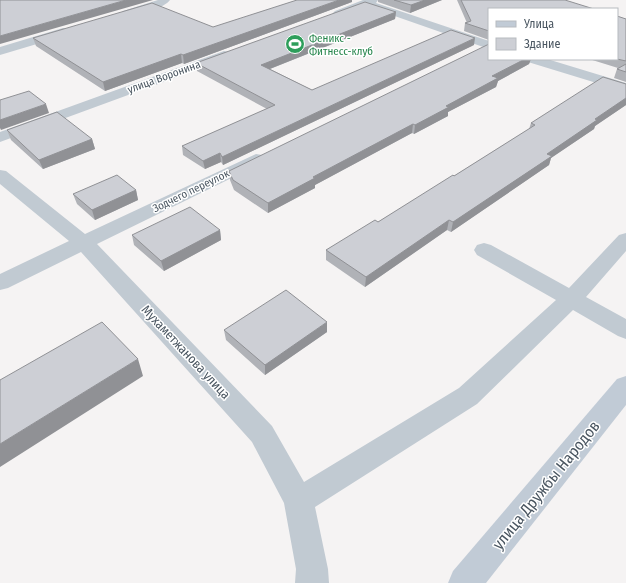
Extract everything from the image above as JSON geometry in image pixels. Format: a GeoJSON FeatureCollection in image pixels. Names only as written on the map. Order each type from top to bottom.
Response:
{"type":"FeatureCollection","features":[{"type":"Feature","properties":{"kind":"street"},"geometry":{"type":"LineString","coordinates":[[114,17],[160,4],[165,0]]}},
{"type":"Feature","properties":{"kind":"street"},"geometry":{"type":"LineString","coordinates":[[328,17],[365,1],[488,45]]}},
{"type":"Feature","properties":{"kind":"street"},"geometry":{"type":"LineString","coordinates":[[0,51],[76,28]]}},
{"type":"Feature","properties":{"kind":"street"},"geometry":{"type":"LineString","coordinates":[[468,55],[488,45]]}},
{"type":"Feature","properties":{"kind":"street","name":"улица Воронина"},"geometry":{"type":"LineString","coordinates":[[0,137],[238,49]]}},
{"type":"Feature","properties":{"kind":"street"},"geometry":{"type":"LineString","coordinates":[[536,60],[626,88]]}},
{"type":"Feature","properties":{"kind":"street","name":"Зодчего переулок"},"geometry":{"type":"LineString","coordinates":[[0,284],[269,152]]}},
{"type":"Feature","properties":{"kind":"street","name":"Мухаметжанова улица"},"geometry":{"type":"LineString","coordinates":[[0,175],[84,242],[262,434],[299,501],[307,578]]}},
{"type":"Feature","properties":{"kind":"street"},"geometry":{"type":"LineString","coordinates":[[299,501],[468,396],[571,299],[626,239]]}},
{"type":"Feature","properties":{"kind":"street"},"geometry":{"type":"LineString","coordinates":[[484,250],[626,330]]}},
{"type":"Feature","properties":{"kind":"street","name":"улица Дружбы Народов"},"geometry":{"type":"LineString","coordinates":[[465,583],[626,386]]}},
{"type":"Feature","properties":{"kind":"building"},"geometry":{"type":"Polygon","coordinates":[[[0,0],[126,0],[0,36],[0,0]]]}},
{"type":"Feature","properties":{"kind":"building"},"geometry":{"type":"Polygon","coordinates":[[[297,0],[339,0],[103,82],[33,38],[152,3],[213,27],[297,0]]]}},
{"type":"Feature","properties":{"kind":"building"},"geometry":{"type":"Polygon","coordinates":[[[394,0],[425,0],[411,5],[394,0]]]}},
{"type":"Feature","properties":{"kind":"building"},"geometry":{"type":"Polygon","coordinates":[[[461,0],[565,0],[591,8],[488,8],[488,31],[465,23],[471,21],[461,0]]]}},
{"type":"Feature","properties":{"kind":"building"},"geometry":{"type":"Polygon","coordinates":[[[365,2],[396,12],[261,65],[312,90],[451,30],[475,38],[222,157],[220,153],[203,161],[182,146],[275,105],[196,63],[365,2]]]}},
{"type":"Feature","properties":{"kind":"building"},"geometry":{"type":"Polygon","coordinates":[[[618,16],[626,19],[626,61],[618,59],[618,16]]]}},
{"type":"Feature","properties":{"kind":"building"},"geometry":{"type":"Polygon","coordinates":[[[488,44],[488,60],[523,60],[492,76],[498,78],[446,106],[449,107],[415,125],[413,124],[313,177],[315,178],[268,203],[233,180],[229,171],[488,44]]]}},
{"type":"Feature","properties":{"kind":"building"},"geometry":{"type":"Polygon","coordinates":[[[626,64],[626,72],[617,69],[626,64]]]}},
{"type":"Feature","properties":{"kind":"building"},"geometry":{"type":"Polygon","coordinates":[[[603,77],[626,84],[626,98],[547,154],[552,156],[453,222],[449,220],[366,277],[326,250],[375,220],[378,222],[453,175],[454,176],[535,125],[531,123],[603,77]]]}},
{"type":"Feature","properties":{"kind":"building"},"geometry":{"type":"Polygon","coordinates":[[[29,91],[46,104],[0,120],[0,100],[29,91]]]}},
{"type":"Feature","properties":{"kind":"building"},"geometry":{"type":"Polygon","coordinates":[[[57,112],[92,139],[39,160],[7,130],[57,112]]]}},
{"type":"Feature","properties":{"kind":"building"},"geometry":{"type":"Polygon","coordinates":[[[117,175],[136,190],[92,210],[73,194],[117,175]]]}},
{"type":"Feature","properties":{"kind":"building"},"geometry":{"type":"Polygon","coordinates":[[[190,207],[220,230],[161,261],[132,235],[190,207]]]}},
{"type":"Feature","properties":{"kind":"building"},"geometry":{"type":"Polygon","coordinates":[[[286,290],[327,322],[265,365],[224,330],[286,290]]]}},
{"type":"Feature","properties":{"kind":"building"},"geometry":{"type":"Polygon","coordinates":[[[102,322],[138,359],[0,444],[0,380],[102,322]]]}},
{"type":"Feature","properties":{"kind":"place","name":"Феникс - Фитнесс-клуб"},"geometry":{"type":"Point","coordinates":[295,44]}}]}
